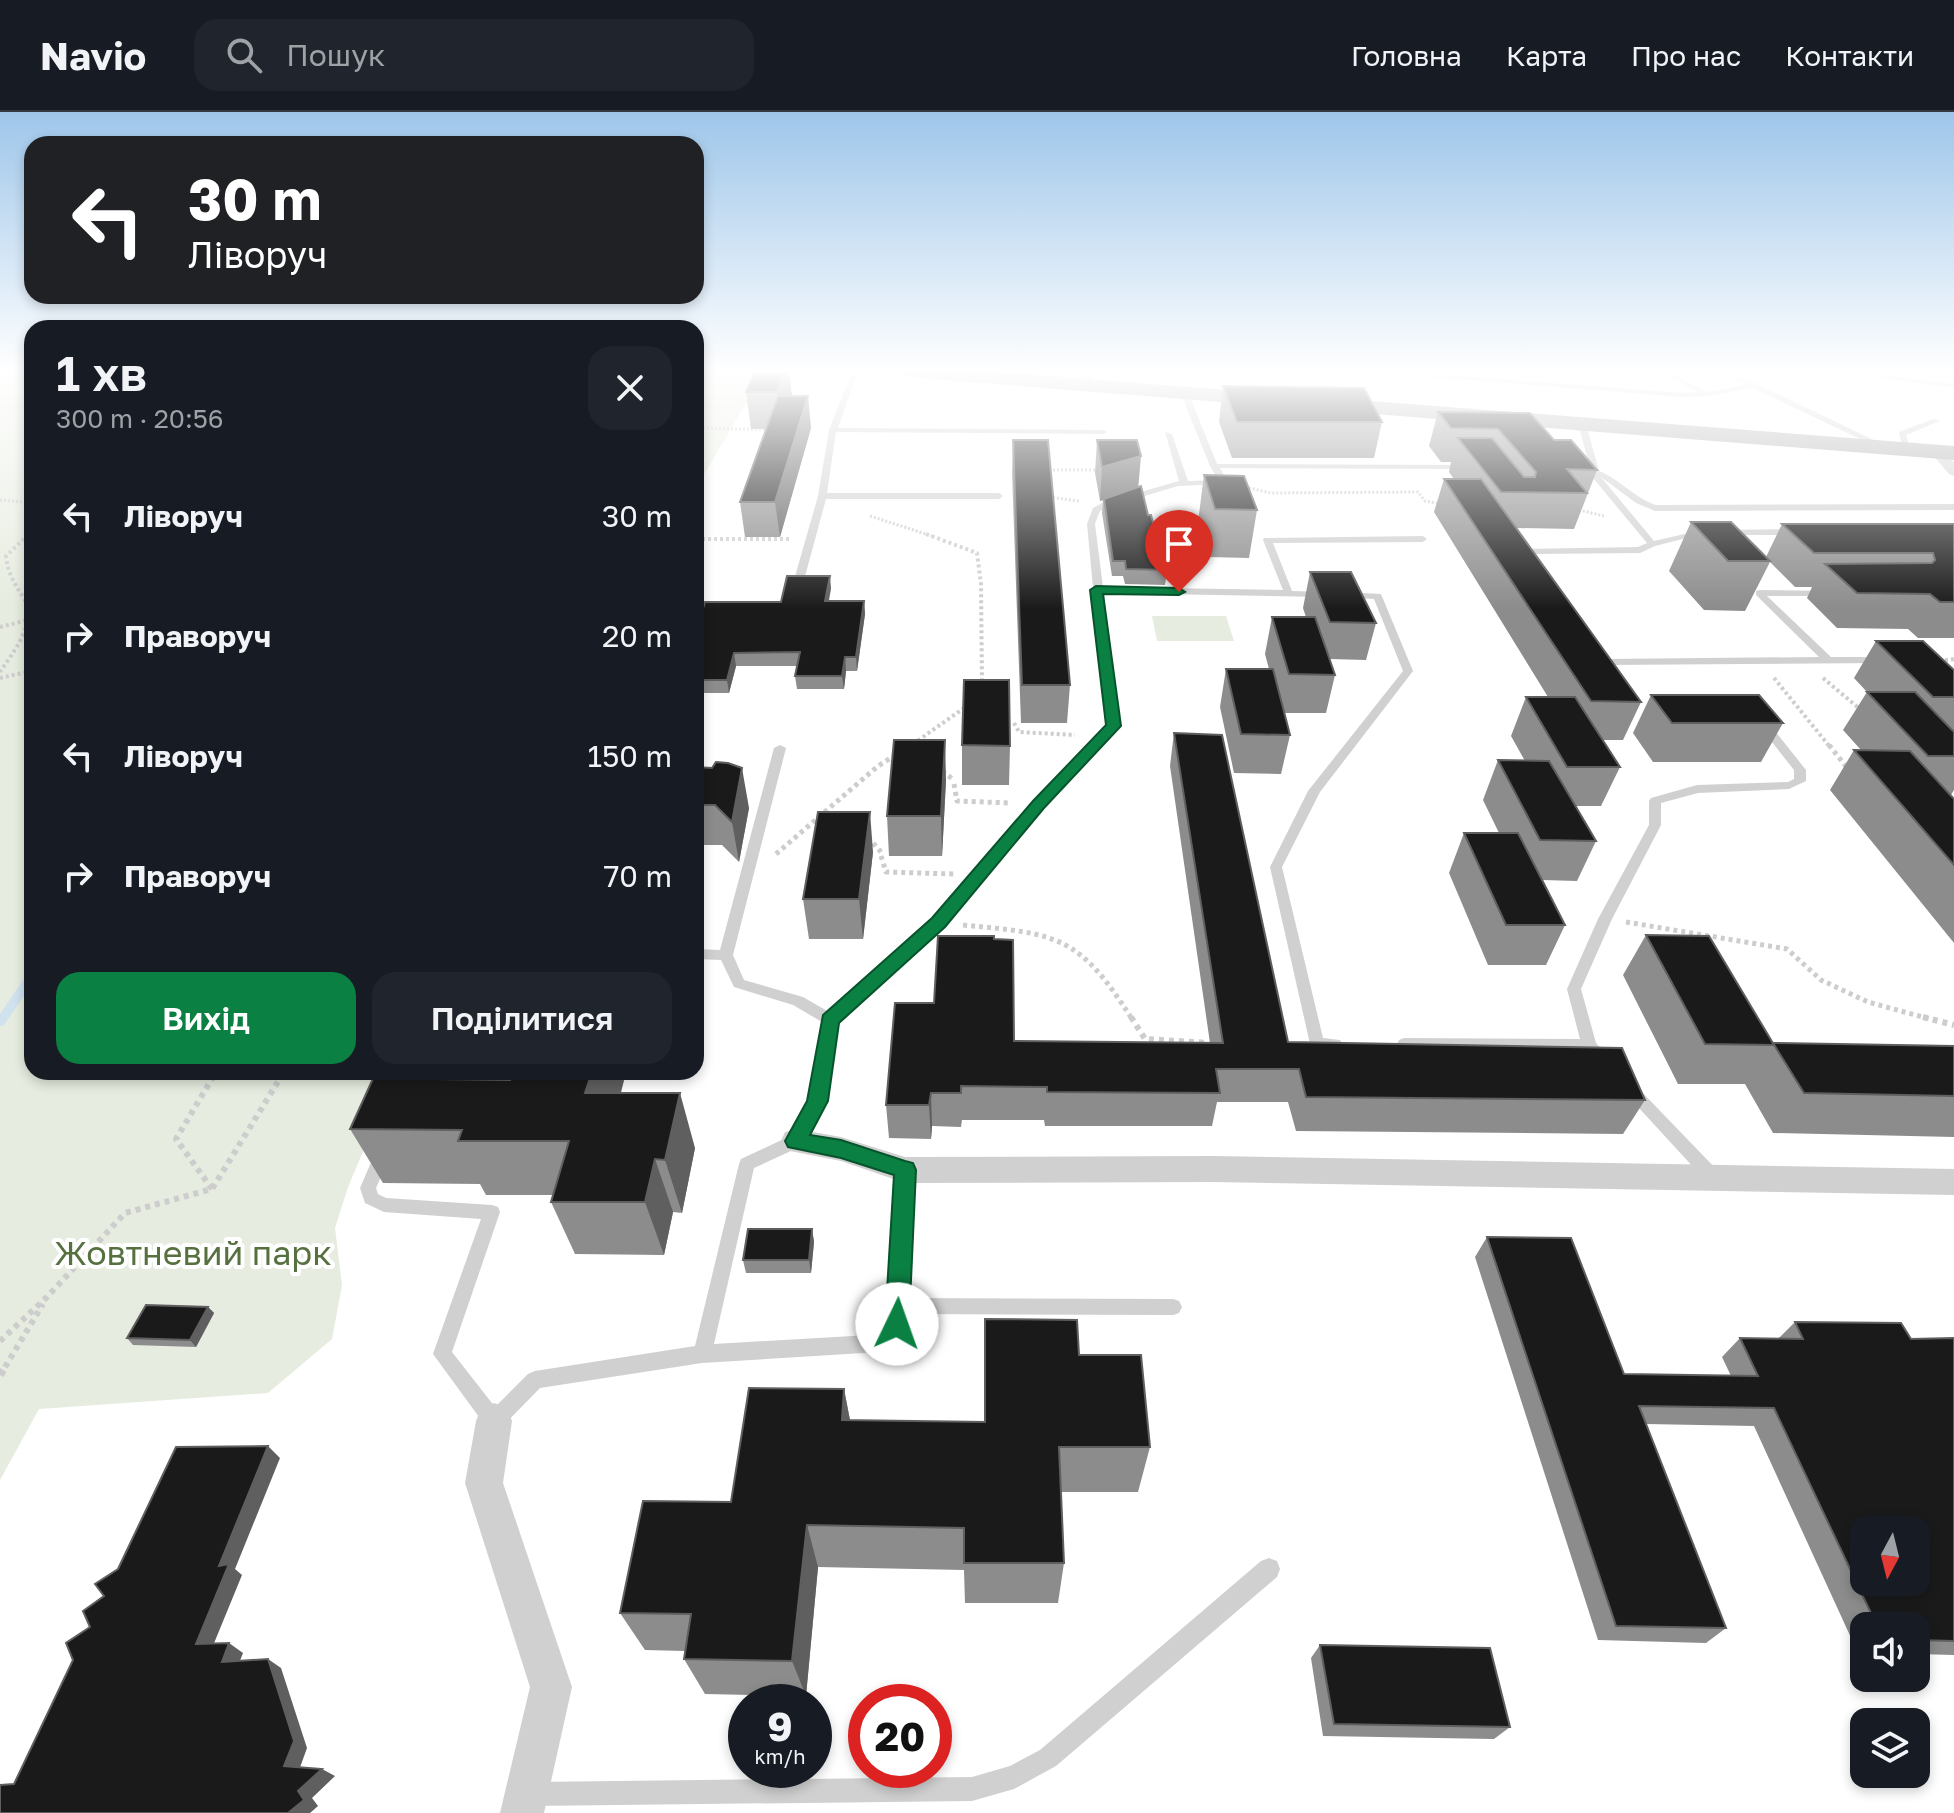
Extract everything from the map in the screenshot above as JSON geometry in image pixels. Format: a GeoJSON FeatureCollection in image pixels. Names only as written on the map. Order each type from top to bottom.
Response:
{"type":"FeatureCollection","features":[{"type":"Feature","properties":{"kind":"main road"},"geometry":{"type":"LineString","coordinates":[[1913,450],[1946,453]]}},
{"type":"Feature","properties":{"kind":"street"},"geometry":{"type":"LineString","coordinates":[[1946,453],[1954,471]]}},
{"type":"Feature","properties":{"kind":"street"},"geometry":{"type":"LineString","coordinates":[[796,1141],[841,1149],[905,1170],[1212,1169],[1954,1182]]}},
{"type":"Feature","properties":{"kind":"street"},"geometry":{"type":"LineString","coordinates":[[494,1421],[484,1483],[551,1687],[524,1804]]}},
{"type":"Feature","properties":{"kind":"lane"},"geometry":{"type":"LineString","coordinates":[[799,580],[822,496],[830,450]]}},
{"type":"Feature","properties":{"kind":"lane"},"geometry":{"type":"LineString","coordinates":[[1173,450],[1184,483]]}},
{"type":"Feature","properties":{"kind":"lane"},"geometry":{"type":"LineString","coordinates":[[1208,450],[1224,482]]}},
{"type":"Feature","properties":{"kind":"lane"},"geometry":{"type":"LineString","coordinates":[[1589,450],[1595,472],[1652,544]]}},
{"type":"Feature","properties":{"kind":"lane"},"geometry":{"type":"LineString","coordinates":[[1214,466],[1469,467]]}},
{"type":"Feature","properties":{"kind":"lane"},"geometry":{"type":"LineString","coordinates":[[1595,472],[1613,478],[1642,505],[1655,508],[1954,507]]}},
{"type":"Feature","properties":{"kind":"lane"},"geometry":{"type":"LineString","coordinates":[[702,1354],[747,1164],[796,1141],[818,1101],[830,1020],[938,923],[1038,805],[1100,736],[1114,726],[1096,590],[1091,524],[1096,510],[1184,483],[1224,482]]}},
{"type":"Feature","properties":{"kind":"lane"},"geometry":{"type":"LineString","coordinates":[[822,496],[999,496]]}},
{"type":"Feature","properties":{"kind":"lane"},"geometry":{"type":"LineString","coordinates":[[1544,576],[1527,551],[1640,550],[1652,544],[1703,533],[1813,532]]}},
{"type":"Feature","properties":{"kind":"lane"},"geometry":{"type":"LineString","coordinates":[[1289,594],[1267,540],[1423,539]]}},
{"type":"Feature","properties":{"kind":"lane"},"geometry":{"type":"LineString","coordinates":[[1096,590],[1378,596],[1408,671],[1314,791],[1276,867],[1317,1044],[1349,1044]]}},
{"type":"Feature","properties":{"kind":"lane"},"geometry":{"type":"LineString","coordinates":[[1826,658],[1759,593],[1833,593]]}},
{"type":"Feature","properties":{"kind":"lane"},"geometry":{"type":"LineString","coordinates":[[1596,649],[1613,673]]}},
{"type":"Feature","properties":{"kind":"lane"},"geometry":{"type":"LineString","coordinates":[[1605,662],[1807,661],[1826,658],[1934,661]]}},
{"type":"Feature","properties":{"kind":"lane"},"geometry":{"type":"LineString","coordinates":[[1609,1067],[1589,1045],[1574,989],[1605,919],[1655,825],[1655,801],[1697,789],[1789,785],[1800,781],[1800,770],[1761,721],[1748,716]]}},
{"type":"Feature","properties":{"kind":"lane"},"geometry":{"type":"LineString","coordinates":[[780,748],[726,955],[739,983],[798,1001],[830,1020]]}},
{"type":"Feature","properties":{"kind":"lane"},"geometry":{"type":"LineString","coordinates":[[704,954],[726,955]]}},
{"type":"Feature","properties":{"kind":"lane"},"geometry":{"type":"LineString","coordinates":[[1397,1044],[1589,1045]]}},
{"type":"Feature","properties":{"kind":"lane"},"geometry":{"type":"LineString","coordinates":[[1620,1078],[1713,1177]]}},
{"type":"Feature","properties":{"kind":"lane"},"geometry":{"type":"LineString","coordinates":[[387,1144],[368,1188],[371,1198],[384,1205],[492,1212],[442,1354],[494,1421],[535,1380],[702,1354],[896,1342],[905,1170]]}},
{"type":"Feature","properties":{"kind":"lane"},"geometry":{"type":"LineString","coordinates":[[898,1306],[1173,1307]]}},
{"type":"Feature","properties":{"kind":"lane"},"geometry":{"type":"LineString","coordinates":[[524,1804],[972,1789],[1014,1777],[1048,1758],[1269,1569]]}},
{"type":"Feature","properties":{"kind":"path"},"geometry":{"type":"LineString","coordinates":[[1053,470],[1101,470]]}},
{"type":"Feature","properties":{"kind":"path"},"geometry":{"type":"LineString","coordinates":[[1224,482],[1271,493],[1418,492],[1425,501],[1449,506]]}},
{"type":"Feature","properties":{"kind":"path"},"geometry":{"type":"LineString","coordinates":[[849,497],[864,513],[908,531],[951,541],[977,553],[981,584],[982,686],[977,695]]}},
{"type":"Feature","properties":{"kind":"path"},"geometry":{"type":"LineString","coordinates":[[0,500],[24,502]]}},
{"type":"Feature","properties":{"kind":"path"},"geometry":{"type":"LineString","coordinates":[[1570,509],[1583,509],[1638,529]]}},
{"type":"Feature","properties":{"kind":"path"},"geometry":{"type":"LineString","coordinates":[[24,539],[6,556],[9,578],[24,601]]}},
{"type":"Feature","properties":{"kind":"path"},"geometry":{"type":"LineString","coordinates":[[704,539],[810,539]]}},
{"type":"Feature","properties":{"kind":"path"},"geometry":{"type":"LineString","coordinates":[[0,627],[24,621]]}},
{"type":"Feature","properties":{"kind":"path"},"geometry":{"type":"LineString","coordinates":[[0,672],[24,629]]}},
{"type":"Feature","properties":{"kind":"path"},"geometry":{"type":"LineString","coordinates":[[1934,661],[1954,659]]}},
{"type":"Feature","properties":{"kind":"path"},"geometry":{"type":"LineString","coordinates":[[1761,661],[1843,766],[1853,772]]}},
{"type":"Feature","properties":{"kind":"path"},"geometry":{"type":"LineString","coordinates":[[1807,661],[1845,699],[1871,715]]}},
{"type":"Feature","properties":{"kind":"path"},"geometry":{"type":"LineString","coordinates":[[0,678],[24,673]]}},
{"type":"Feature","properties":{"kind":"path"},"geometry":{"type":"LineString","coordinates":[[921,754],[910,746],[972,703]]}},
{"type":"Feature","properties":{"kind":"path"},"geometry":{"type":"LineString","coordinates":[[1014,723],[1019,732],[1100,736]]}},
{"type":"Feature","properties":{"kind":"path"},"geometry":{"type":"LineString","coordinates":[[751,855],[777,854],[878,766],[899,753]]}},
{"type":"Feature","properties":{"kind":"path"},"geometry":{"type":"LineString","coordinates":[[932,763],[954,782],[957,801],[1038,805]]}},
{"type":"Feature","properties":{"kind":"path"},"geometry":{"type":"LineString","coordinates":[[837,802],[846,812]]}},
{"type":"Feature","properties":{"kind":"path"},"geometry":{"type":"LineString","coordinates":[[863,832],[881,854],[886,872],[979,875]]}},
{"type":"Feature","properties":{"kind":"path"},"geometry":{"type":"LineString","coordinates":[[1605,919],[1787,949],[1821,980],[1856,997],[1954,1025]]}},
{"type":"Feature","properties":{"kind":"path"},"geometry":{"type":"LineString","coordinates":[[938,923],[1047,935],[1077,950],[1117,995],[1145,1039],[1209,1043]]}},
{"type":"Feature","properties":{"kind":"path"},"geometry":{"type":"LineString","coordinates":[[211,1080],[176,1139],[212,1189]]}},
{"type":"Feature","properties":{"kind":"path"},"geometry":{"type":"LineString","coordinates":[[0,1341],[47,1297],[125,1213],[212,1189],[279,1080]]}},
{"type":"Feature","properties":{"kind":"path"},"geometry":{"type":"LineString","coordinates":[[0,1375],[47,1297]]}},
{"type":"Feature","properties":{"kind":"green space","name":"Жовтневий парк"},"geometry":{"type":"Polygon","coordinates":[[[0,450],[24,450],[24,1080],[394,1080],[348,1187],[335,1228],[342,1285],[332,1339],[268,1393],[39,1409],[0,1480],[0,450]]]}},
{"type":"Feature","properties":{"kind":"green space"},"geometry":{"type":"Polygon","coordinates":[[[704,450],[718,450],[704,474],[704,450]]]}},
{"type":"Feature","properties":{"kind":"green space"},"geometry":{"type":"Polygon","coordinates":[[[1152,616],[1226,616],[1234,641],[1157,641],[1152,616]]]}},
{"type":"Feature","properties":{"kind":"building"},"geometry":{"type":"Polygon","coordinates":[[[759,450],[791,450],[775,502],[740,502],[759,450]]]}},
{"type":"Feature","properties":{"kind":"building"},"geometry":{"type":"Polygon","coordinates":[[[1013,450],[1049,450],[1070,685],[1022,685],[1013,450]]]}},
{"type":"Feature","properties":{"kind":"building"},"geometry":{"type":"Polygon","coordinates":[[[1099,450],[1140,450],[1141,456],[1102,467],[1099,450]]]}},
{"type":"Feature","properties":{"kind":"building"},"geometry":{"type":"Polygon","coordinates":[[[1468,450],[1502,450],[1524,477],[1535,477],[1536,472],[1517,450],[1580,450],[1597,470],[1567,469],[1587,493],[1501,492],[1468,450]]]}},
{"type":"Feature","properties":{"kind":"building"},"geometry":{"type":"Polygon","coordinates":[[[1204,475],[1244,476],[1257,510],[1215,509],[1204,475]]]}},
{"type":"Feature","properties":{"kind":"building"},"geometry":{"type":"Polygon","coordinates":[[[1444,479],[1481,479],[1641,702],[1591,701],[1444,479]]]}},
{"type":"Feature","properties":{"kind":"building"},"geometry":{"type":"Polygon","coordinates":[[[1141,486],[1148,515],[1151,515],[1157,537],[1160,537],[1167,570],[1126,569],[1125,561],[1113,561],[1104,499],[1141,486]]]}},
{"type":"Feature","properties":{"kind":"building"},"geometry":{"type":"Polygon","coordinates":[[[1691,522],[1731,522],[1770,561],[1728,561],[1691,522]]]}},
{"type":"Feature","properties":{"kind":"building"},"geometry":{"type":"Polygon","coordinates":[[[1782,524],[1954,524],[1954,602],[1940,602],[1930,594],[1857,593],[1825,564],[1932,563],[1935,560],[1933,553],[1814,553],[1782,524]]]}},
{"type":"Feature","properties":{"kind":"building"},"geometry":{"type":"Polygon","coordinates":[[[1310,572],[1351,572],[1376,623],[1330,622],[1310,572]]]}},
{"type":"Feature","properties":{"kind":"building"},"geometry":{"type":"Polygon","coordinates":[[[787,576],[830,576],[825,601],[864,601],[856,657],[845,657],[842,676],[795,676],[800,652],[734,653],[727,680],[704,680],[705,602],[781,602],[787,576]]]}},
{"type":"Feature","properties":{"kind":"building"},"geometry":{"type":"Polygon","coordinates":[[[1272,617],[1315,617],[1335,675],[1289,674],[1272,617]]]}},
{"type":"Feature","properties":{"kind":"building"},"geometry":{"type":"Polygon","coordinates":[[[1876,641],[1923,641],[1954,670],[1954,697],[1933,697],[1876,641]]]}},
{"type":"Feature","properties":{"kind":"building"},"geometry":{"type":"Polygon","coordinates":[[[1226,669],[1273,669],[1290,735],[1241,734],[1226,669]]]}},
{"type":"Feature","properties":{"kind":"building"},"geometry":{"type":"Polygon","coordinates":[[[964,680],[1009,680],[1010,746],[962,745],[964,680]]]}},
{"type":"Feature","properties":{"kind":"building"},"geometry":{"type":"Polygon","coordinates":[[[1867,692],[1915,692],[1954,732],[1954,756],[1928,756],[1867,692]]]}},
{"type":"Feature","properties":{"kind":"building"},"geometry":{"type":"Polygon","coordinates":[[[1651,695],[1759,695],[1783,723],[1672,723],[1651,695]]]}},
{"type":"Feature","properties":{"kind":"building"},"geometry":{"type":"Polygon","coordinates":[[[1526,697],[1575,697],[1620,767],[1567,767],[1526,697]]]}},
{"type":"Feature","properties":{"kind":"building"},"geometry":{"type":"Polygon","coordinates":[[[1174,733],[1222,735],[1288,1042],[1622,1048],[1645,1100],[1306,1097],[1299,1069],[1216,1069],[1220,1093],[1047,1092],[1047,1087],[961,1086],[961,1093],[931,1093],[929,1105],[886,1105],[895,1003],[934,1003],[938,936],[994,936],[994,939],[1013,940],[1014,1041],[1223,1043],[1174,733]]]}},
{"type":"Feature","properties":{"kind":"building"},"geometry":{"type":"Polygon","coordinates":[[[894,740],[945,740],[941,816],[887,816],[894,740]]]}},
{"type":"Feature","properties":{"kind":"building"},"geometry":{"type":"Polygon","coordinates":[[[1854,750],[1910,751],[1954,799],[1954,865],[1854,750]]]}},
{"type":"Feature","properties":{"kind":"building"},"geometry":{"type":"Polygon","coordinates":[[[1498,760],[1549,761],[1596,841],[1540,840],[1498,760]]]}},
{"type":"Feature","properties":{"kind":"building"},"geometry":{"type":"Polygon","coordinates":[[[716,762],[742,768],[732,822],[715,805],[704,805],[704,768],[712,768],[716,762]]]}},
{"type":"Feature","properties":{"kind":"building"},"geometry":{"type":"Polygon","coordinates":[[[818,812],[870,812],[859,899],[803,899],[818,812]]]}},
{"type":"Feature","properties":{"kind":"building"},"geometry":{"type":"Polygon","coordinates":[[[1464,833],[1518,833],[1565,925],[1506,925],[1464,833]]]}},
{"type":"Feature","properties":{"kind":"building"},"geometry":{"type":"Polygon","coordinates":[[[1646,935],[1709,936],[1774,1045],[1705,1044],[1646,935]]]}},
{"type":"Feature","properties":{"kind":"building"},"geometry":{"type":"Polygon","coordinates":[[[1773,1043],[1954,1046],[1954,1096],[1804,1093],[1773,1043]]]}},
{"type":"Feature","properties":{"kind":"building"},"geometry":{"type":"Polygon","coordinates":[[[372,1080],[589,1080],[585,1093],[680,1093],[665,1160],[655,1159],[645,1202],[551,1202],[569,1141],[458,1141],[462,1130],[350,1129],[372,1080]]]}},
{"type":"Feature","properties":{"kind":"building"},"geometry":{"type":"Polygon","coordinates":[[[748,1229],[812,1229],[809,1260],[743,1260],[748,1229]]]}},
{"type":"Feature","properties":{"kind":"building"},"geometry":{"type":"Polygon","coordinates":[[[1487,1237],[1571,1238],[1624,1374],[1758,1376],[1740,1338],[1803,1339],[1795,1322],[1901,1323],[1911,1339],[1954,1338],[1954,1641],[1930,1640],[1930,1612],[1870,1612],[1863,1596],[1930,1596],[1930,1516],[1850,1516],[1850,1569],[1774,1408],[1639,1406],[1726,1628],[1616,1626],[1487,1237]]]}},
{"type":"Feature","properties":{"kind":"building"},"geometry":{"type":"Polygon","coordinates":[[[146,1305],[208,1307],[190,1340],[127,1338],[146,1305]]]}},
{"type":"Feature","properties":{"kind":"building"},"geometry":{"type":"Polygon","coordinates":[[[985,1319],[1077,1320],[1079,1355],[1141,1355],[1150,1447],[1059,1447],[1064,1563],[964,1563],[964,1528],[807,1525],[792,1661],[684,1659],[691,1614],[620,1613],[643,1501],[731,1502],[749,1388],[844,1389],[842,1420],[985,1422],[985,1319]]]}},
{"type":"Feature","properties":{"kind":"building"},"geometry":{"type":"Polygon","coordinates":[[[268,1446],[219,1566],[229,1564],[196,1644],[229,1643],[222,1662],[268,1659],[294,1741],[284,1766],[322,1769],[298,1791],[304,1800],[288,1813],[0,1813],[0,1785],[14,1784],[73,1660],[66,1643],[90,1627],[83,1611],[104,1596],[95,1584],[118,1569],[176,1447],[268,1446]]]}},
{"type":"Feature","properties":{"kind":"building"},"geometry":{"type":"Polygon","coordinates":[[[1320,1645],[1490,1648],[1510,1727],[1334,1724],[1320,1645]]]}},
{"type":"Feature","properties":{"kind":"waterway"},"geometry":{"type":"LineString","coordinates":[[0,1022],[24,988]]}},
{"type":"Feature","properties":{"kind":"route"},"geometry":{"type":"LineString","coordinates":[[897,1324],[905,1170],[841,1149],[796,1141],[818,1101],[830,1020],[938,923],[1038,805],[1100,736],[1114,726],[1096,590],[1179,592]]}}]}
